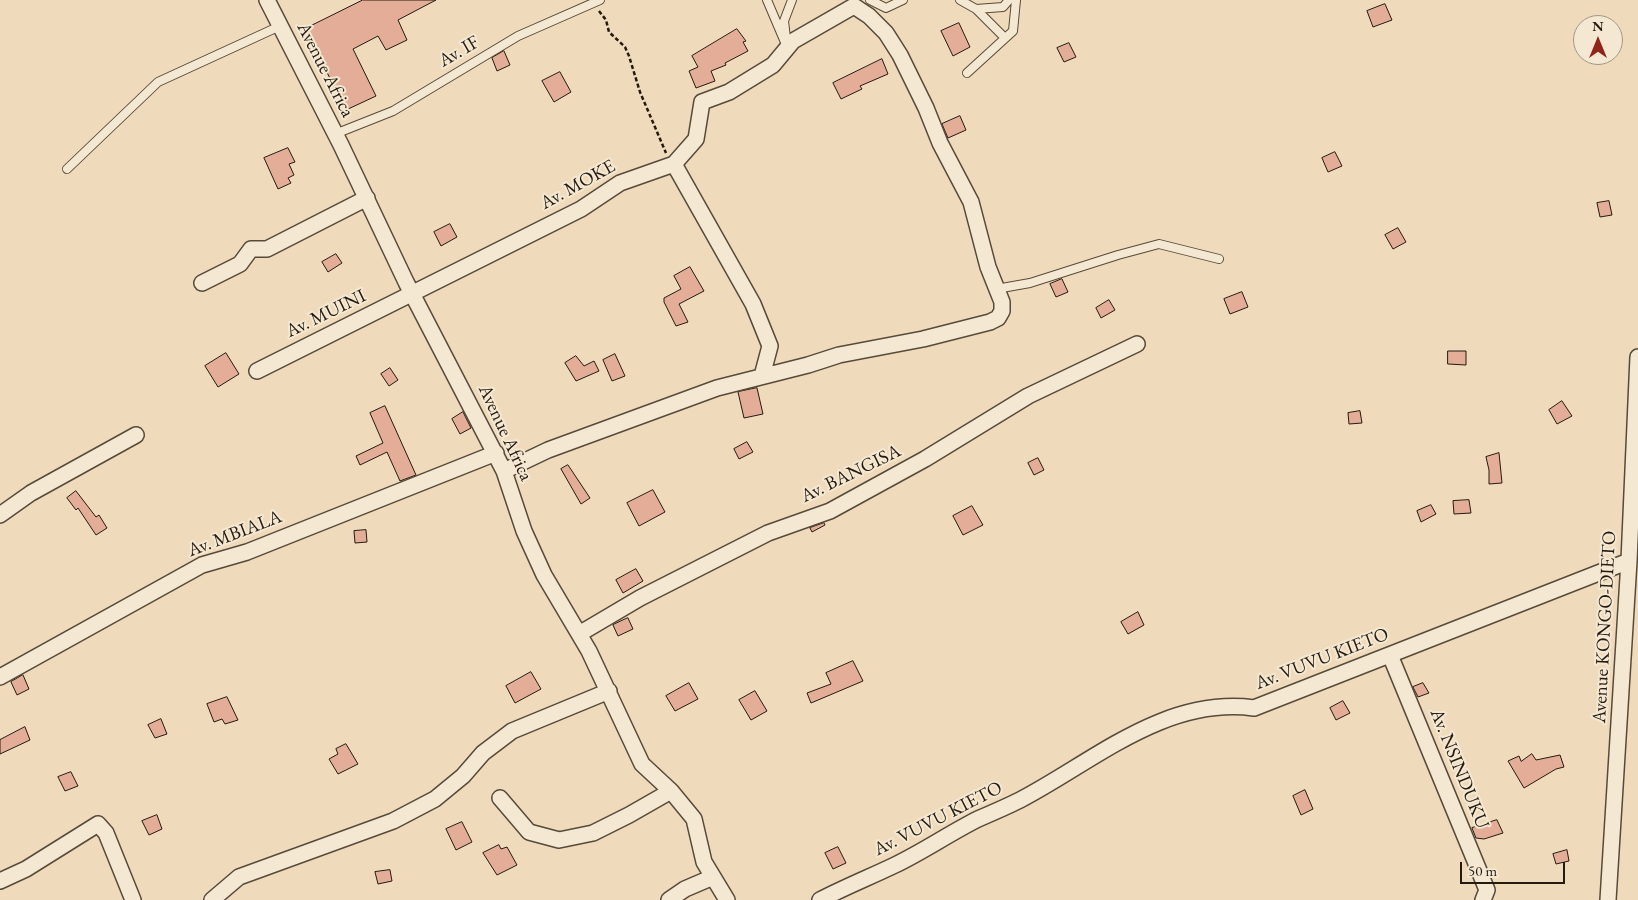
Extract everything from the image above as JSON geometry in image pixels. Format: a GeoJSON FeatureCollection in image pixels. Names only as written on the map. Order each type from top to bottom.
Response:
{"type":"FeatureCollection","features":[{"type":"Feature","properties":{"kind":"street","name":"Avenue Africa"},"geometry":{"type":"LineString","coordinates":[[267,0],[367,198],[412,294],[496,453],[528,540],[544,574],[609,691],[642,764],[671,791],[694,819],[704,862],[726,900]]}},
{"type":"Feature","properties":{"kind":"street","name":"Av. MOKE"},"geometry":{"type":"LineString","coordinates":[[412,294],[581,209],[620,183],[672,163],[696,139],[702,102],[729,92],[773,65],[792,41],[854,6],[869,16],[886,33],[907,68],[940,143],[971,202],[996,289]]}},
{"type":"Feature","properties":{"kind":"street"},"geometry":{"type":"LineString","coordinates":[[672,163],[753,304],[770,346],[762,376]]}},
{"type":"Feature","properties":{"kind":"street"},"geometry":{"type":"LineString","coordinates":[[202,283],[240,264],[251,249],[267,249],[367,198]]}},
{"type":"Feature","properties":{"kind":"street"},"geometry":{"type":"LineString","coordinates":[[504,471],[548,450],[667,405],[839,355],[923,339],[990,322],[1002,311],[1002,302],[996,289]]}},
{"type":"Feature","properties":{"kind":"street","name":"Av. MUINI"},"geometry":{"type":"LineString","coordinates":[[257,371],[412,294]]}},
{"type":"Feature","properties":{"kind":"street","name":"Av. BANGISA"},"geometry":{"type":"LineString","coordinates":[[579,634],[640,598],[768,533],[830,511],[926,459],[1028,396],[1137,344]]}},
{"type":"Feature","properties":{"kind":"street","name":"Avenue KONGO-DIETO"},"geometry":{"type":"LineString","coordinates":[[1608,900],[1630,560],[1638,357]]}},
{"type":"Feature","properties":{"kind":"street"},"geometry":{"type":"LineString","coordinates":[[0,515],[31,493],[136,435]]}},
{"type":"Feature","properties":{"kind":"street","name":"Av. MBIALA"},"geometry":{"type":"LineString","coordinates":[[0,677],[202,565],[247,552],[496,453]]}},
{"type":"Feature","properties":{"kind":"street","name":"Av. VUVU KIETO"},"geometry":{"type":"LineString","coordinates":[[820,900],[897,864],[977,820],[1020,800],[1103,750],[1171,717],[1214,708],[1240,706],[1254,708],[1630,560]]}},
{"type":"Feature","properties":{"kind":"street","name":"Av. NSINDUKU"},"geometry":{"type":"LineString","coordinates":[[1390,654],[1487,890],[1483,900]]}},
{"type":"Feature","properties":{"kind":"street"},"geometry":{"type":"LineString","coordinates":[[212,900],[238,877],[393,821],[435,799],[463,776],[484,753],[512,731],[609,691]]}},
{"type":"Feature","properties":{"kind":"street"},"geometry":{"type":"LineString","coordinates":[[500,798],[529,832],[559,840],[593,832],[629,815],[671,791]]}},
{"type":"Feature","properties":{"kind":"street"},"geometry":{"type":"LineString","coordinates":[[0,881],[26,869],[98,824],[106,833],[132,900]]}},
{"type":"Feature","properties":{"kind":"street"},"geometry":{"type":"LineString","coordinates":[[669,900],[685,889],[713,876]]}},
{"type":"Feature","properties":{"kind":"lane"},"geometry":{"type":"LineString","coordinates":[[767,0],[787,48]]}},
{"type":"Feature","properties":{"kind":"lane"},"geometry":{"type":"LineString","coordinates":[[787,48],[784,21],[792,0]]}},
{"type":"Feature","properties":{"kind":"lane"},"geometry":{"type":"LineString","coordinates":[[870,0],[886,8],[903,0]]}},
{"type":"Feature","properties":{"kind":"lane"},"geometry":{"type":"LineString","coordinates":[[960,0],[976,9],[1005,38]]}},
{"type":"Feature","properties":{"kind":"lane"},"geometry":{"type":"LineString","coordinates":[[976,9],[1003,6],[1009,0]]}},
{"type":"Feature","properties":{"kind":"lane"},"geometry":{"type":"LineString","coordinates":[[966,73],[1013,31],[1016,0]]}},
{"type":"Feature","properties":{"kind":"lane","name":"Av. IF"},"geometry":{"type":"LineString","coordinates":[[335,134],[393,111],[518,36],[598,3]]}},
{"type":"Feature","properties":{"kind":"lane"},"geometry":{"type":"LineString","coordinates":[[67,169],[158,82],[280,26]]}},
{"type":"Feature","properties":{"kind":"lane"},"geometry":{"type":"LineString","coordinates":[[996,289],[1030,283],[1159,244],[1219,259]]}},
{"type":"Feature","properties":{"kind":"path"},"geometry":{"type":"LineString","coordinates":[[598,3],[609,32],[625,47],[640,92],[672,163]]}},
{"type":"Feature","properties":{"kind":"building"},"geometry":{"type":"Polygon","coordinates":[[[363,0],[436,0],[398,20],[407,40],[386,50],[378,36],[353,49],[376,96],[346,110],[305,29],[363,0]]]}},
{"type":"Feature","properties":{"kind":"building"},"geometry":{"type":"Polygon","coordinates":[[[1385,4],[1392,20],[1373,27],[1367,11],[1385,4]]]}},
{"type":"Feature","properties":{"kind":"building"},"geometry":{"type":"Polygon","coordinates":[[[959,23],[970,47],[953,56],[941,31],[959,23]]]}},
{"type":"Feature","properties":{"kind":"building"},"geometry":{"type":"Polygon","coordinates":[[[737,29],[746,41],[743,42],[748,51],[725,63],[726,65],[711,71],[715,81],[696,88],[689,71],[698,67],[692,56],[737,29]]]}},
{"type":"Feature","properties":{"kind":"building"},"geometry":{"type":"Polygon","coordinates":[[[1069,43],[1076,57],[1064,62],[1057,48],[1069,43]]]}},
{"type":"Feature","properties":{"kind":"building"},"geometry":{"type":"Polygon","coordinates":[[[504,51],[510,65],[497,71],[492,58],[504,51]]]}},
{"type":"Feature","properties":{"kind":"building"},"geometry":{"type":"Polygon","coordinates":[[[882,59],[888,74],[860,86],[862,89],[841,99],[833,83],[882,59]]]}},
{"type":"Feature","properties":{"kind":"building"},"geometry":{"type":"Polygon","coordinates":[[[560,72],[571,92],[554,102],[542,81],[560,72]]]}},
{"type":"Feature","properties":{"kind":"building"},"geometry":{"type":"Polygon","coordinates":[[[960,116],[966,130],[948,138],[942,124],[960,116]]]}},
{"type":"Feature","properties":{"kind":"building"},"geometry":{"type":"Polygon","coordinates":[[[288,148],[295,162],[289,164],[294,175],[288,178],[291,183],[278,189],[264,158],[288,148]]]}},
{"type":"Feature","properties":{"kind":"building"},"geometry":{"type":"Polygon","coordinates":[[[1335,152],[1342,166],[1328,172],[1322,158],[1335,152]]]}},
{"type":"Feature","properties":{"kind":"building"},"geometry":{"type":"Polygon","coordinates":[[[1609,201],[1612,215],[1600,217],[1597,203],[1609,201]]]}},
{"type":"Feature","properties":{"kind":"building"},"geometry":{"type":"Polygon","coordinates":[[[450,224],[457,237],[441,246],[434,232],[450,224]]]}},
{"type":"Feature","properties":{"kind":"building"},"geometry":{"type":"Polygon","coordinates":[[[1398,228],[1406,242],[1393,249],[1385,235],[1398,228]]]}},
{"type":"Feature","properties":{"kind":"building"},"geometry":{"type":"Polygon","coordinates":[[[336,254],[342,263],[328,272],[322,262],[336,254]]]}},
{"type":"Feature","properties":{"kind":"building"},"geometry":{"type":"Polygon","coordinates":[[[690,267],[704,291],[679,304],[688,322],[676,326],[664,302],[664,298],[681,289],[674,276],[690,267]]]}},
{"type":"Feature","properties":{"kind":"building"},"geometry":{"type":"Polygon","coordinates":[[[1062,279],[1068,292],[1056,297],[1050,284],[1062,279]]]}},
{"type":"Feature","properties":{"kind":"building"},"geometry":{"type":"Polygon","coordinates":[[[1242,292],[1248,307],[1230,314],[1224,299],[1242,292]]]}},
{"type":"Feature","properties":{"kind":"building"},"geometry":{"type":"Polygon","coordinates":[[[1109,300],[1115,310],[1101,318],[1096,308],[1109,300]]]}},
{"type":"Feature","properties":{"kind":"building"},"geometry":{"type":"Polygon","coordinates":[[[1448,351],[1466,351],[1466,365],[1448,364],[1448,351]]]}},
{"type":"Feature","properties":{"kind":"building"},"geometry":{"type":"Polygon","coordinates":[[[226,353],[239,374],[218,387],[205,366],[226,353]]]}},
{"type":"Feature","properties":{"kind":"building"},"geometry":{"type":"Polygon","coordinates":[[[615,354],[625,376],[612,381],[603,360],[615,354]]]}},
{"type":"Feature","properties":{"kind":"building"},"geometry":{"type":"Polygon","coordinates":[[[576,356],[584,366],[594,361],[599,371],[576,381],[565,363],[576,356]]]}},
{"type":"Feature","properties":{"kind":"building"},"geometry":{"type":"Polygon","coordinates":[[[390,368],[398,380],[389,386],[381,374],[390,368]]]}},
{"type":"Feature","properties":{"kind":"building"},"geometry":{"type":"Polygon","coordinates":[[[757,388],[763,414],[744,418],[738,392],[757,388]]]}},
{"type":"Feature","properties":{"kind":"building"},"geometry":{"type":"Polygon","coordinates":[[[1562,401],[1572,416],[1557,424],[1549,410],[1562,401]]]}},
{"type":"Feature","properties":{"kind":"building"},"geometry":{"type":"Polygon","coordinates":[[[385,406],[416,475],[400,481],[387,452],[360,465],[356,456],[383,443],[370,413],[385,406]]]}},
{"type":"Feature","properties":{"kind":"building"},"geometry":{"type":"Polygon","coordinates":[[[1360,411],[1362,423],[1349,424],[1348,413],[1360,411]]]}},
{"type":"Feature","properties":{"kind":"building"},"geometry":{"type":"Polygon","coordinates":[[[463,412],[471,428],[460,434],[452,419],[463,412]]]}},
{"type":"Feature","properties":{"kind":"building"},"geometry":{"type":"Polygon","coordinates":[[[747,442],[753,452],[739,459],[734,449],[747,442]]]}},
{"type":"Feature","properties":{"kind":"building"},"geometry":{"type":"Polygon","coordinates":[[[1499,453],[1502,483],[1489,484],[1489,470],[1486,457],[1499,453]]]}},
{"type":"Feature","properties":{"kind":"building"},"geometry":{"type":"Polygon","coordinates":[[[1038,458],[1044,470],[1034,475],[1028,463],[1038,458]]]}},
{"type":"Feature","properties":{"kind":"building"},"geometry":{"type":"Polygon","coordinates":[[[568,465],[590,498],[581,504],[561,469],[568,465]]]}},
{"type":"Feature","properties":{"kind":"building"},"geometry":{"type":"Polygon","coordinates":[[[653,490],[665,512],[639,526],[627,503],[653,490]]]}},
{"type":"Feature","properties":{"kind":"building"},"geometry":{"type":"Polygon","coordinates":[[[76,491],[96,517],[99,515],[107,528],[96,535],[78,508],[76,510],[67,498],[76,491]]]}},
{"type":"Feature","properties":{"kind":"building"},"geometry":{"type":"Polygon","coordinates":[[[1469,500],[1471,513],[1454,514],[1453,501],[1469,500]]]}},
{"type":"Feature","properties":{"kind":"building"},"geometry":{"type":"Polygon","coordinates":[[[1431,505],[1436,514],[1421,522],[1417,511],[1431,505]]]}},
{"type":"Feature","properties":{"kind":"building"},"geometry":{"type":"Polygon","coordinates":[[[972,506],[983,525],[963,535],[953,516],[972,506]]]}},
{"type":"Feature","properties":{"kind":"building"},"geometry":{"type":"Polygon","coordinates":[[[824,523],[825,525],[812,532],[810,528],[824,523]]]}},
{"type":"Feature","properties":{"kind":"building"},"geometry":{"type":"Polygon","coordinates":[[[366,530],[367,542],[355,543],[354,531],[366,530]]]}},
{"type":"Feature","properties":{"kind":"building"},"geometry":{"type":"Polygon","coordinates":[[[636,569],[643,581],[623,593],[616,580],[636,569]]]}},
{"type":"Feature","properties":{"kind":"building"},"geometry":{"type":"Polygon","coordinates":[[[1138,612],[1144,625],[1128,634],[1121,622],[1138,612]]]}},
{"type":"Feature","properties":{"kind":"building"},"geometry":{"type":"Polygon","coordinates":[[[628,618],[633,629],[618,636],[613,625],[628,618]]]}},
{"type":"Feature","properties":{"kind":"building"},"geometry":{"type":"Polygon","coordinates":[[[853,661],[863,681],[811,703],[807,693],[831,684],[826,673],[853,661]]]}},
{"type":"Feature","properties":{"kind":"building"},"geometry":{"type":"Polygon","coordinates":[[[531,672],[541,689],[515,703],[506,686],[531,672]]]}},
{"type":"Feature","properties":{"kind":"building"},"geometry":{"type":"Polygon","coordinates":[[[23,675],[29,689],[17,695],[11,682],[23,675]]]}},
{"type":"Feature","properties":{"kind":"building"},"geometry":{"type":"Polygon","coordinates":[[[689,683],[698,699],[675,711],[666,696],[689,683]]]}},
{"type":"Feature","properties":{"kind":"building"},"geometry":{"type":"Polygon","coordinates":[[[1423,683],[1429,693],[1418,697],[1413,687],[1423,683]]]}},
{"type":"Feature","properties":{"kind":"building"},"geometry":{"type":"Polygon","coordinates":[[[755,691],[767,711],[751,720],[739,700],[755,691]]]}},
{"type":"Feature","properties":{"kind":"building"},"geometry":{"type":"Polygon","coordinates":[[[227,697],[238,720],[225,724],[222,719],[214,722],[207,704],[227,697]]]}},
{"type":"Feature","properties":{"kind":"building"},"geometry":{"type":"Polygon","coordinates":[[[1343,701],[1350,713],[1336,720],[1330,708],[1343,701]]]}},
{"type":"Feature","properties":{"kind":"building"},"geometry":{"type":"Polygon","coordinates":[[[161,719],[167,734],[155,738],[148,725],[161,719]]]}},
{"type":"Feature","properties":{"kind":"building"},"geometry":{"type":"Polygon","coordinates":[[[25,727],[30,740],[0,754],[0,740],[25,727]]]}},
{"type":"Feature","properties":{"kind":"building"},"geometry":{"type":"Polygon","coordinates":[[[346,744],[358,764],[338,774],[329,759],[338,754],[336,749],[346,744]]]}},
{"type":"Feature","properties":{"kind":"building"},"geometry":{"type":"Polygon","coordinates":[[[1532,754],[1536,760],[1560,755],[1564,767],[1556,769],[1524,788],[1508,761],[1519,756],[1521,761],[1532,754]]]}},
{"type":"Feature","properties":{"kind":"building"},"geometry":{"type":"Polygon","coordinates":[[[71,772],[78,786],[65,791],[58,777],[71,772]]]}},
{"type":"Feature","properties":{"kind":"building"},"geometry":{"type":"Polygon","coordinates":[[[1305,790],[1313,809],[1301,815],[1293,796],[1305,790]]]}},
{"type":"Feature","properties":{"kind":"building"},"geometry":{"type":"Polygon","coordinates":[[[157,815],[162,829],[149,835],[142,821],[157,815]]]}},
{"type":"Feature","properties":{"kind":"building"},"geometry":{"type":"Polygon","coordinates":[[[1497,820],[1503,833],[1484,839],[1476,838],[1472,828],[1497,820]]]}},
{"type":"Feature","properties":{"kind":"building"},"geometry":{"type":"Polygon","coordinates":[[[462,822],[472,842],[456,850],[446,829],[462,822]]]}},
{"type":"Feature","properties":{"kind":"building"},"geometry":{"type":"Polygon","coordinates":[[[499,845],[501,849],[507,847],[517,865],[497,875],[483,853],[499,845]]]}},
{"type":"Feature","properties":{"kind":"building"},"geometry":{"type":"Polygon","coordinates":[[[838,847],[846,863],[833,869],[825,853],[838,847]]]}},
{"type":"Feature","properties":{"kind":"building"},"geometry":{"type":"Polygon","coordinates":[[[1567,850],[1569,861],[1556,864],[1553,854],[1567,850]]]}},
{"type":"Feature","properties":{"kind":"building"},"geometry":{"type":"Polygon","coordinates":[[[390,870],[392,881],[378,884],[375,872],[390,870]]]}}]}
